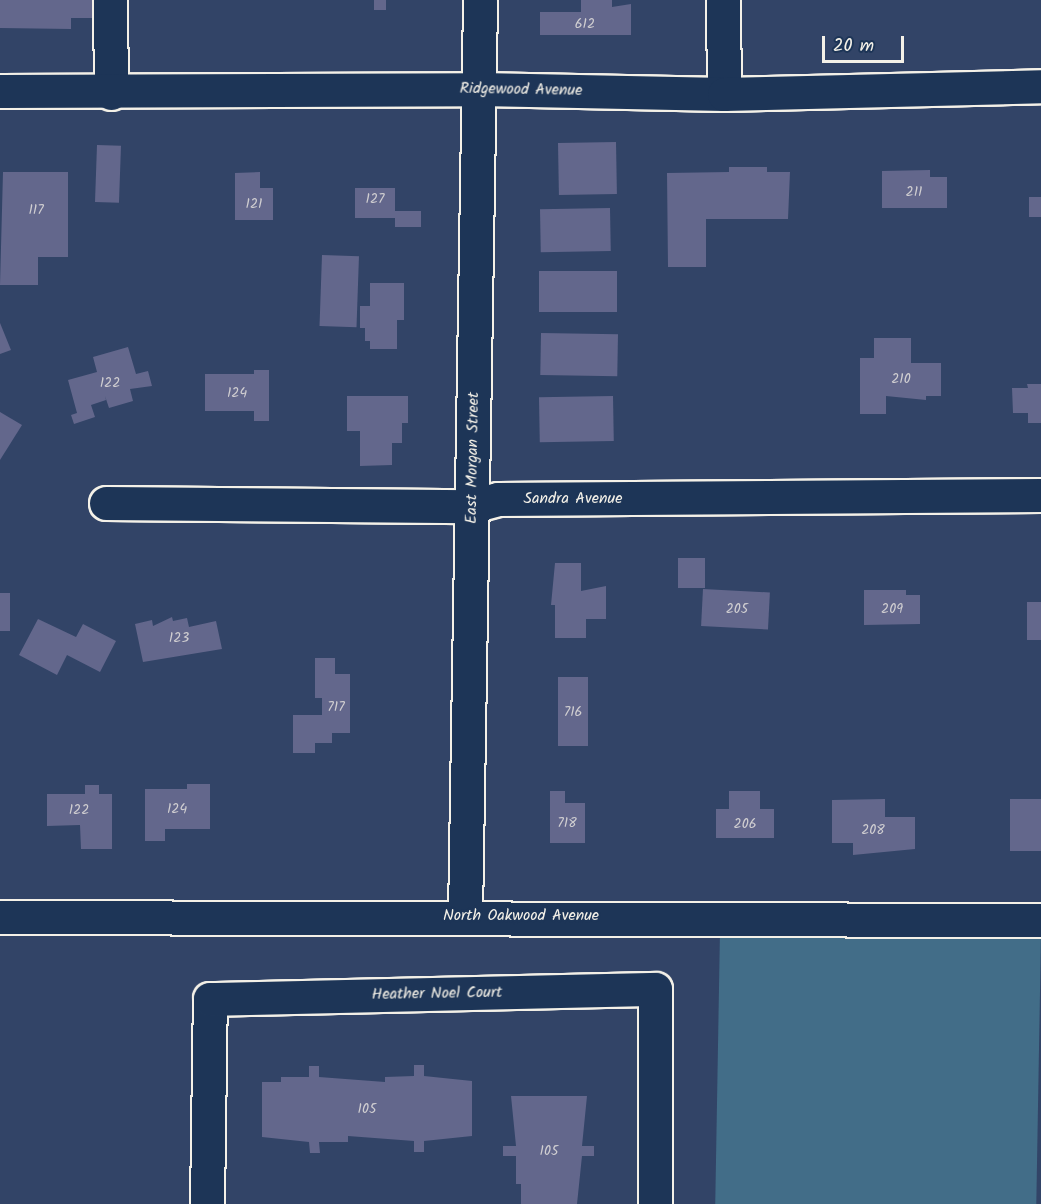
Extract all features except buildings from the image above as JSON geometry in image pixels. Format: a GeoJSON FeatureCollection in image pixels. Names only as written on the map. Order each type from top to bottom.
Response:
{"type":"FeatureCollection","features":[{"type":"Feature","properties":{"kind":"street"},"geometry":{"type":"LineString","coordinates":[[110,0],[111,93]]}},
{"type":"Feature","properties":{"kind":"street","name":"East Morgan Street"},"geometry":{"type":"LineString","coordinates":[[465,916],[481,88],[480,0]]}},
{"type":"Feature","properties":{"kind":"street"},"geometry":{"type":"LineString","coordinates":[[723,0],[724,94]]}},
{"type":"Feature","properties":{"kind":"street","name":"Ridgewood Avenue"},"geometry":{"type":"LineString","coordinates":[[0,92],[111,93],[481,88],[724,94],[1041,86]]}},
{"type":"Feature","properties":{"kind":"street","name":"Sandra Avenue"},"geometry":{"type":"LineString","coordinates":[[106,503],[472,506],[498,499],[1041,495]]}},
{"type":"Feature","properties":{"kind":"street","name":"North Oakwood Avenue"},"geometry":{"type":"LineString","coordinates":[[0,917],[465,916],[1041,920]]}},
{"type":"Feature","properties":{"kind":"street","name":"Heather Noel Court"},"geometry":{"type":"LineString","coordinates":[[207,1204],[210,999],[655,989],[655,1204]]}},
{"type":"Feature","properties":{"kind":"water"},"geometry":{"type":"Polygon","coordinates":[[[720,931],[1041,937],[1036,1204],[715,1204],[720,931]]]}}]}
